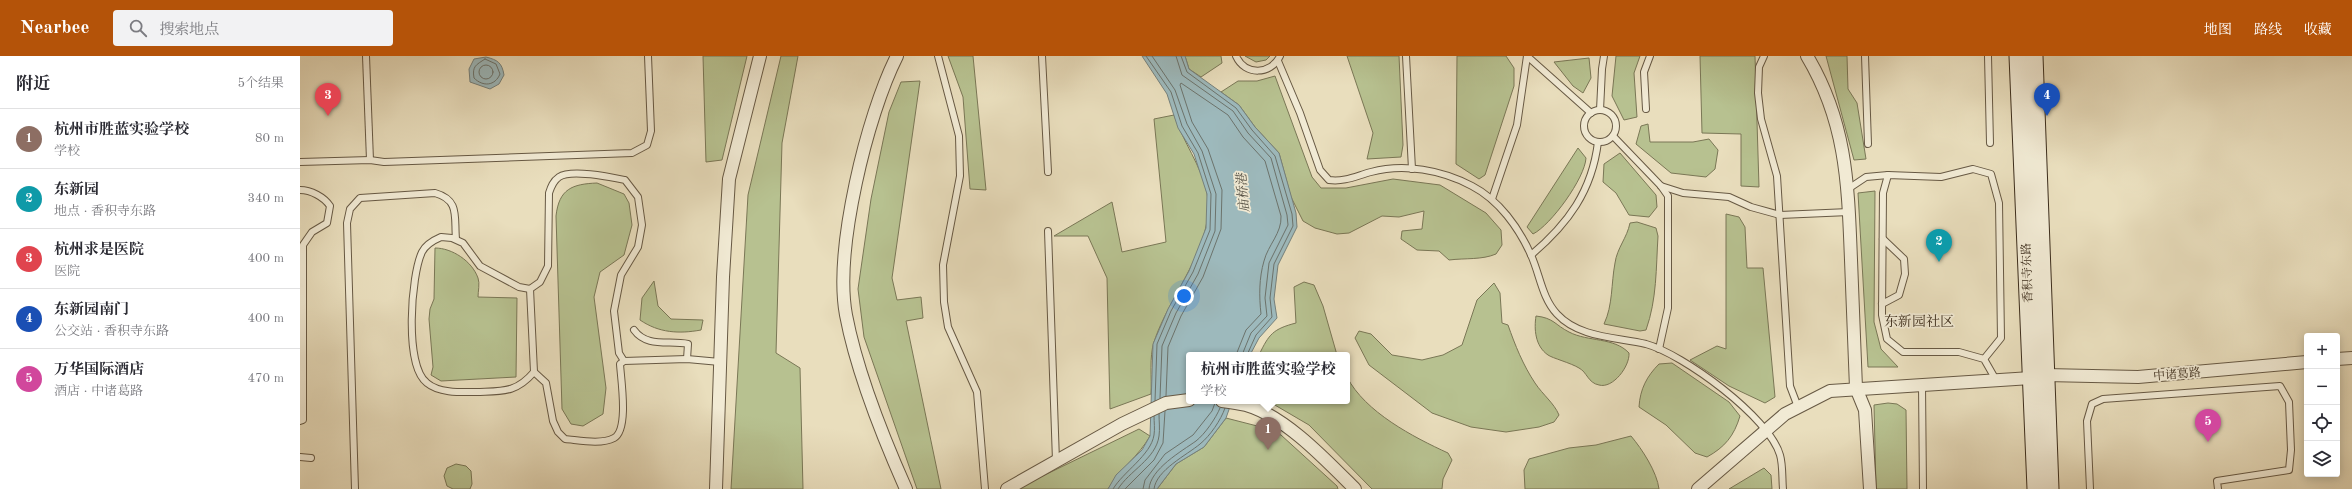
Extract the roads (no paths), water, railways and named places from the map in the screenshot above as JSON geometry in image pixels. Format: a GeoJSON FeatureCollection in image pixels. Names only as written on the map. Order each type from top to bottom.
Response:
{"type":"FeatureCollection","features":[{"type":"Feature","properties":{"kind":"main road","name":"香积寺东路"},"geometry":{"type":"LineString","coordinates":[[2018,56],[2039,377],[2050,489]]}},
{"type":"Feature","properties":{"kind":"main road","name":"香积寺东路"},"geometry":{"type":"LineString","coordinates":[[2034,56],[2039,377],[2036,489]]}},
{"type":"Feature","properties":{"kind":"street"},"geometry":{"type":"LineString","coordinates":[[716,489],[723,277],[729,179],[760,56]]}},
{"type":"Feature","properties":{"kind":"street"},"geometry":{"type":"LineString","coordinates":[[897,56],[889,72],[875,114],[856,181],[843,268],[846,314],[861,370],[906,489]]}},
{"type":"Feature","properties":{"kind":"street"},"geometry":{"type":"LineString","coordinates":[[1807,56],[1823,83],[1839,132],[1848,189],[1856,388],[1865,410],[1870,489]]}},
{"type":"Feature","properties":{"kind":"street"},"geometry":{"type":"LineString","coordinates":[[2340,359],[2352,358]]}},
{"type":"Feature","properties":{"kind":"street","name":"中诸葛路"},"geometry":{"type":"LineString","coordinates":[[1698,489],[1785,414],[1830,391],[1856,388],[2039,377],[2138,377],[2304,362]]}},
{"type":"Feature","properties":{"kind":"street"},"geometry":{"type":"LineString","coordinates":[[1007,489],[1117,427],[1166,403],[1186,400]]}},
{"type":"Feature","properties":{"kind":"street"},"geometry":{"type":"LineString","coordinates":[[1237,404],[1247,406],[1260,412],[1312,445],[1354,489]]}},
{"type":"Feature","properties":{"kind":"lane"},"geometry":{"type":"LineString","coordinates":[[366,56],[370,160]]}},
{"type":"Feature","properties":{"kind":"lane"},"geometry":{"type":"LineString","coordinates":[[300,162],[370,160],[384,162],[632,153],[647,145],[651,131],[648,56]]}},
{"type":"Feature","properties":{"kind":"lane"},"geometry":{"type":"LineString","coordinates":[[938,56],[959,136],[960,176],[942,265],[944,302],[948,327],[977,392],[985,489]]}},
{"type":"Feature","properties":{"kind":"lane"},"geometry":{"type":"LineString","coordinates":[[1042,56],[1048,172]]}},
{"type":"Feature","properties":{"kind":"lane"},"geometry":{"type":"LineString","coordinates":[[1236,56],[1243,66],[1258,72],[1266,70],[1279,58],[1320,170],[1329,180],[1342,182],[1372,172],[1399,168],[1412,169],[1447,175],[1473,186],[1492,200],[1507,215],[1531,255],[1547,300],[1557,314],[1570,325],[1584,332],[1659,349],[1676,356],[1742,405],[1767,430],[1780,455],[1783,489]]}},
{"type":"Feature","properties":{"kind":"lane"},"geometry":{"type":"LineString","coordinates":[[1406,56],[1412,169]]}},
{"type":"Feature","properties":{"kind":"lane"},"geometry":{"type":"LineString","coordinates":[[1492,200],[1517,125],[1527,56]]}},
{"type":"Feature","properties":{"kind":"lane"},"geometry":{"type":"LineString","coordinates":[[1527,56],[1590,113]]}},
{"type":"Feature","properties":{"kind":"lane"},"geometry":{"type":"LineString","coordinates":[[1600,110],[1604,56]]}},
{"type":"Feature","properties":{"kind":"lane"},"geometry":{"type":"LineString","coordinates":[[1646,109],[1644,72],[1650,56]]}},
{"type":"Feature","properties":{"kind":"lane"},"geometry":{"type":"LineString","coordinates":[[1764,56],[1759,67],[1758,93],[1761,119],[1777,176],[1790,386],[1798,407]]}},
{"type":"Feature","properties":{"kind":"lane"},"geometry":{"type":"LineString","coordinates":[[1865,56],[1868,144]]}},
{"type":"Feature","properties":{"kind":"lane"},"geometry":{"type":"LineString","coordinates":[[1988,56],[1990,143]]}},
{"type":"Feature","properties":{"kind":"lane"},"geometry":{"type":"LineString","coordinates":[[1600,110],[1614,117],[1616,127],[1613,136],[1604,142],[1593,141],[1585,133],[1584,122],[1590,113],[1600,110]]}},
{"type":"Feature","properties":{"kind":"lane"},"geometry":{"type":"LineString","coordinates":[[1613,136],[1661,186],[1668,196],[1668,308],[1659,349]]}},
{"type":"Feature","properties":{"kind":"lane"},"geometry":{"type":"LineString","coordinates":[[1531,255],[1553,236],[1572,213],[1584,192],[1596,164],[1598,142]]}},
{"type":"Feature","properties":{"kind":"lane"},"geometry":{"type":"LineString","coordinates":[[1848,189],[1866,177],[1888,175],[1941,177],[1972,168],[1990,174],[1999,203],[2001,338],[1984,359]]}},
{"type":"Feature","properties":{"kind":"lane"},"geometry":{"type":"LineString","coordinates":[[534,372],[525,382],[508,391],[461,392],[436,388],[426,383],[419,373],[410,318],[418,263],[423,250],[431,242],[441,237],[456,239],[463,243],[480,266],[519,287],[530,289],[540,282],[548,266],[549,193],[553,183],[560,176],[574,173],[625,180],[638,197],[642,225],[638,247],[621,275],[615,298],[614,311],[618,346],[624,361]]}},
{"type":"Feature","properties":{"kind":"lane"},"geometry":{"type":"LineString","coordinates":[[1888,175],[1883,193],[1882,304],[1882,315],[1887,340],[1903,352],[1959,352],[1984,359],[1996,380]]}},
{"type":"Feature","properties":{"kind":"lane"},"geometry":{"type":"LineString","coordinates":[[1661,186],[1682,193],[1729,197],[1780,215],[1849,212]]}},
{"type":"Feature","properties":{"kind":"lane"},"geometry":{"type":"LineString","coordinates":[[300,190],[305,190],[326,200],[330,206],[327,223],[312,232],[303,245],[303,420],[300,421]]}},
{"type":"Feature","properties":{"kind":"lane"},"geometry":{"type":"LineString","coordinates":[[355,489],[347,223],[350,209],[360,198],[435,193],[447,196],[454,205],[456,239]]}},
{"type":"Feature","properties":{"kind":"lane"},"geometry":{"type":"LineString","coordinates":[[1048,231],[1056,461]]}},
{"type":"Feature","properties":{"kind":"lane"},"geometry":{"type":"LineString","coordinates":[[1882,304],[1899,295],[1905,274],[1904,258],[1883,239]]}},
{"type":"Feature","properties":{"kind":"lane"},"geometry":{"type":"LineString","coordinates":[[530,289],[534,372],[546,383],[553,421],[558,432],[565,439],[594,441],[613,438],[620,431],[623,416],[620,364],[624,361],[687,358],[720,362]]}},
{"type":"Feature","properties":{"kind":"lane"},"geometry":{"type":"LineString","coordinates":[[634,330],[640,337],[648,341],[688,344],[687,358]]}},
{"type":"Feature","properties":{"kind":"lane"},"geometry":{"type":"LineString","coordinates":[[1922,384],[1923,489]]}},
{"type":"Feature","properties":{"kind":"lane"},"geometry":{"type":"LineString","coordinates":[[2090,489],[2087,421],[2092,404],[2103,398],[2280,386],[2289,402],[2291,450],[2289,470],[2218,481],[2218,489]]}},
{"type":"Feature","properties":{"kind":"lane"},"geometry":{"type":"LineString","coordinates":[[300,457],[310,458]]}},
{"type":"Feature","properties":{"kind":"water","name":"庙桥港"},"geometry":{"type":"Polygon","coordinates":[[[1142,56],[1185,56],[1189,69],[1239,105],[1255,127],[1279,153],[1296,213],[1297,227],[1278,265],[1274,299],[1277,318],[1259,338],[1252,352],[1186,352],[1186,404],[1231,404],[1226,418],[1204,447],[1176,464],[1157,489],[1108,489],[1116,475],[1142,450],[1150,436],[1153,344],[1168,309],[1189,271],[1206,228],[1207,194],[1194,154],[1178,128],[1167,94],[1142,56]]]}},
{"type":"Feature","properties":{"kind":"water"},"geometry":{"type":"Polygon","coordinates":[[[486,57],[494,59],[501,65],[504,75],[499,84],[490,89],[470,82],[469,69],[474,59],[486,57]]]}},
{"type":"Feature","properties":{"kind":"place","name":"杭州求是医院"},"geometry":{"type":"Point","coordinates":[328,116]}},
{"type":"Feature","properties":{"kind":"place","name":"东新园南门"},"geometry":{"type":"Point","coordinates":[2047,116]}},
{"type":"Feature","properties":{"kind":"place","name":"东新园"},"geometry":{"type":"Point","coordinates":[1939,262]}},
{"type":"Feature","properties":{"kind":"place","name":"万华国际酒店"},"geometry":{"type":"Point","coordinates":[2208,442]}},
{"type":"Feature","properties":{"kind":"place","name":"杭州市胜蓝实验学校"},"geometry":{"type":"Point","coordinates":[1268,450]}},
{"type":"Feature","properties":{"kind":"district","name":"东新园社区"},"geometry":{"type":"Point","coordinates":[1919,321]}}]}
